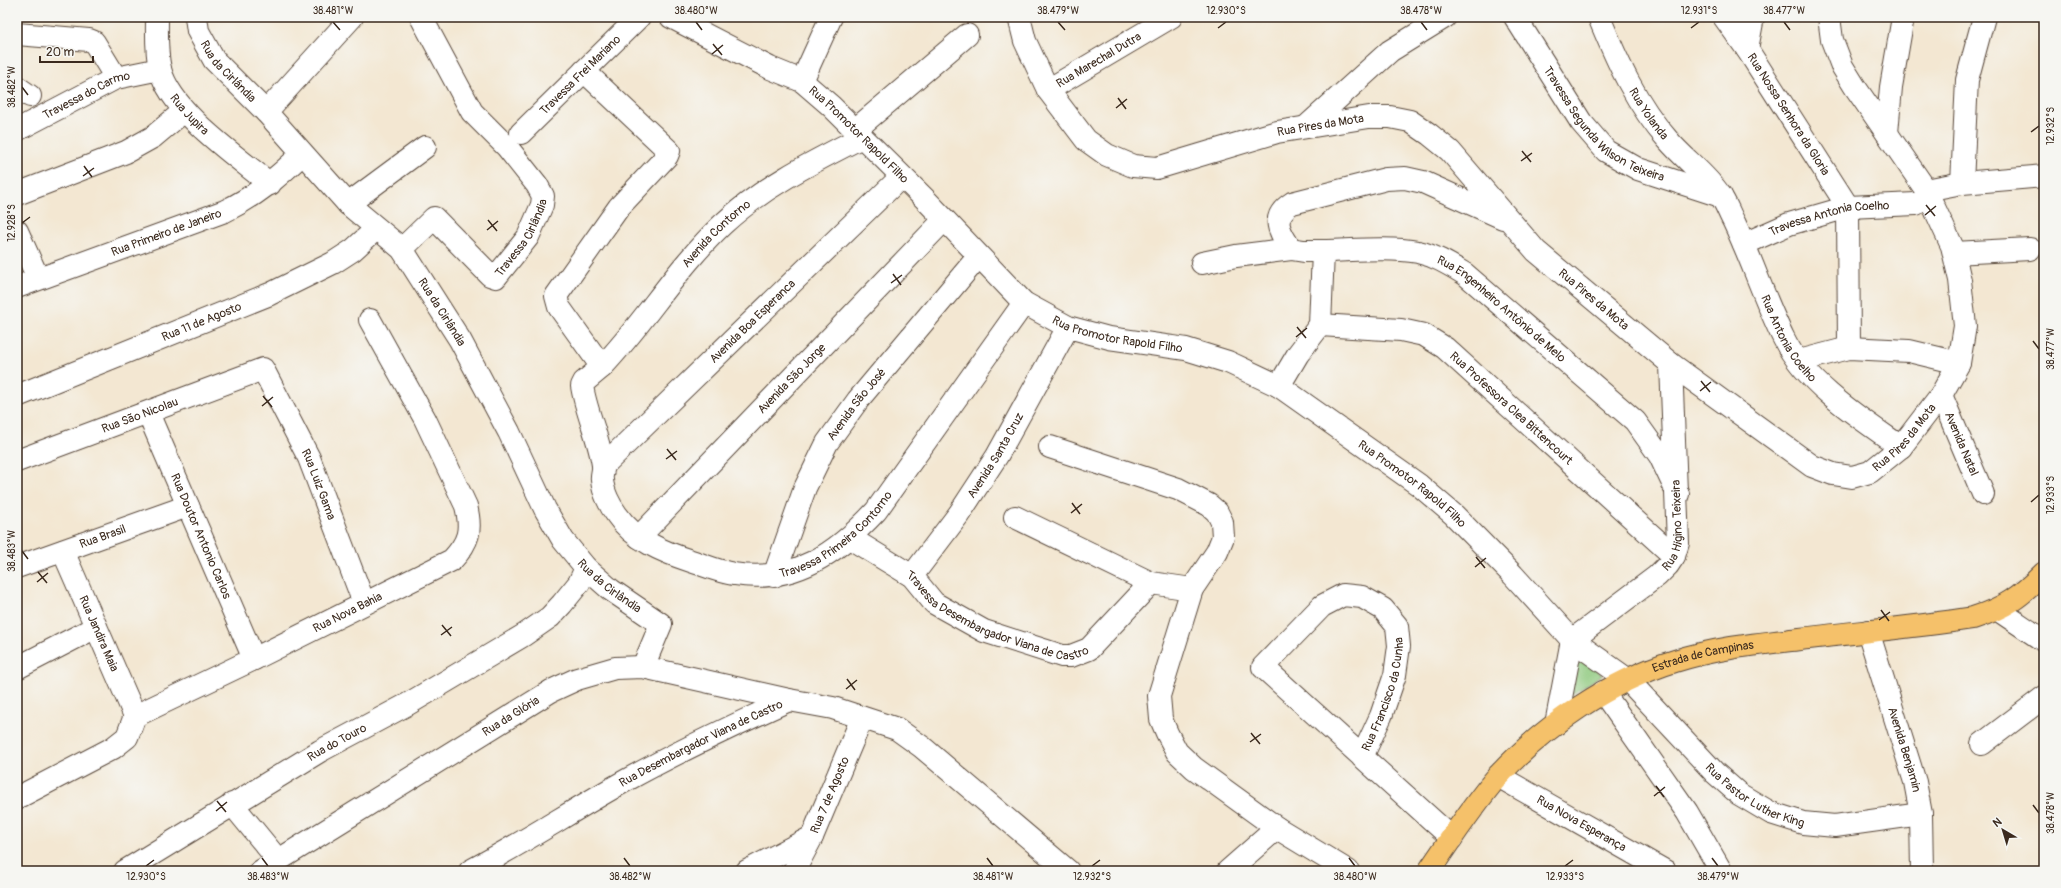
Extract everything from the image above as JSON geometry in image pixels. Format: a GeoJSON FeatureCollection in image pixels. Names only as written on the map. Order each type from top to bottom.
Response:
{"type":"FeatureCollection","features":[{"type":"Feature","properties":{"kind":"main road","name":"Estrada de Campinas"},"geometry":{"type":"LineString","coordinates":[[1429,871],[1498,776],[1538,738],[1556,724],[1603,692],[1627,679],[1675,660],[1741,646],[1973,618],[1998,610],[2017,598],[2044,573]]}},
{"type":"Feature","properties":{"kind":"street","name":"Rua Jupira"},"geometry":{"type":"LineString","coordinates":[[157,17],[160,69],[170,91],[184,111],[270,184]]}},
{"type":"Feature","properties":{"kind":"street","name":"Rua da Cirlândia"},"geometry":{"type":"LineString","coordinates":[[196,17],[198,31],[214,60],[266,112],[348,204],[376,229],[402,249],[429,289],[460,340],[509,432],[545,509],[563,540],[586,568],[611,590],[662,624],[643,667]]}},
{"type":"Feature","properties":{"kind":"street"},"geometry":{"type":"LineString","coordinates":[[266,112],[352,17]]}},
{"type":"Feature","properties":{"kind":"street"},"geometry":{"type":"LineString","coordinates":[[421,17],[472,112],[514,140]]}},
{"type":"Feature","properties":{"kind":"street","name":"Travessa Frei Mariano"},"geometry":{"type":"LineString","coordinates":[[514,140],[639,17]]}},
{"type":"Feature","properties":{"kind":"street","name":"Rua Promotor Rapold Filho"},"geometry":{"type":"LineString","coordinates":[[671,17],[802,81],[860,130],[901,177],[1024,303],[1068,327],[1109,338],[1186,349],[1228,362],[1280,386],[1419,485],[1454,515],[1513,574],[1572,640],[1627,679]]}},
{"type":"Feature","properties":{"kind":"street"},"geometry":{"type":"LineString","coordinates":[[802,81],[831,17]]}},
{"type":"Feature","properties":{"kind":"street","name":"Rua Pires da Mota"},"geometry":{"type":"LineString","coordinates":[[1018,17],[1025,41],[1048,90],[1086,140],[1107,155],[1133,166],[1157,168],[1277,132],[1306,127],[1369,117],[1390,117],[1410,122],[1429,134],[1450,152],[1536,251],[1671,364],[1812,466],[1833,474],[1852,477],[1870,472],[1901,447],[1941,395],[1959,363],[1965,326],[1960,280],[1954,253],[1921,197],[1887,133],[1842,66],[1832,40],[1829,17]]}},
{"type":"Feature","properties":{"kind":"street","name":"Rua Marechal Dutra"},"geometry":{"type":"LineString","coordinates":[[1048,90],[1171,17]]}},
{"type":"Feature","properties":{"kind":"street"},"geometry":{"type":"LineString","coordinates":[[1306,127],[1390,51],[1444,17]]}},
{"type":"Feature","properties":{"kind":"street","name":"Travessa Segunda Wilson Teixeira"},"geometry":{"type":"LineString","coordinates":[[1515,17],[1581,122],[1606,150],[1638,169],[1721,196]]}},
{"type":"Feature","properties":{"kind":"street","name":"Rua Yolanda"},"geometry":{"type":"LineString","coordinates":[[1599,17],[1624,77],[1656,125],[1668,141],[1704,176],[1721,196]]}},
{"type":"Feature","properties":{"kind":"street"},"geometry":{"type":"LineString","coordinates":[[1724,17],[1747,49]]}},
{"type":"Feature","properties":{"kind":"street","name":"Rua Nossa Senhora da Gloria"},"geometry":{"type":"LineString","coordinates":[[1753,17],[1747,49],[1848,207]]}},
{"type":"Feature","properties":{"kind":"street"},"geometry":{"type":"LineString","coordinates":[[1887,133],[1891,87],[1903,17]]}},
{"type":"Feature","properties":{"kind":"street"},"geometry":{"type":"LineString","coordinates":[[1962,183],[1967,80],[1984,17]]}},
{"type":"Feature","properties":{"kind":"street"},"geometry":{"type":"LineString","coordinates":[[17,34],[89,40],[94,42],[116,78]]}},
{"type":"Feature","properties":{"kind":"street","name":"Avenida Contorno"},"geometry":{"type":"LineString","coordinates":[[603,466],[582,386],[584,382],[602,367],[623,345],[685,265],[723,224],[759,195],[788,175],[860,130],[967,34]]}},
{"type":"Feature","properties":{"kind":"street","name":"Travessa do Carmo"},"geometry":{"type":"LineString","coordinates":[[17,130],[116,78],[160,69]]}},
{"type":"Feature","properties":{"kind":"street"},"geometry":{"type":"LineString","coordinates":[[584,71],[667,148],[669,154],[619,207],[556,296],[559,307],[602,367]]}},
{"type":"Feature","properties":{"kind":"street"},"geometry":{"type":"LineString","coordinates":[[17,194],[126,152],[153,137],[184,111]]}},
{"type":"Feature","properties":{"kind":"street","name":"Travessa Cirlândia"},"geometry":{"type":"LineString","coordinates":[[402,249],[434,218],[490,275],[493,277],[499,274],[528,237],[542,205],[543,196],[514,140]]}},
{"type":"Feature","properties":{"kind":"street"},"geometry":{"type":"LineString","coordinates":[[348,204],[425,147]]}},
{"type":"Feature","properties":{"kind":"street","name":"Rua Primeiro de Janeiro"},"geometry":{"type":"LineString","coordinates":[[17,287],[38,278],[225,211],[248,200],[270,184],[302,154]]}},
{"type":"Feature","properties":{"kind":"street","name":"Travessa Antonia Coelho"},"geometry":{"type":"LineString","coordinates":[[1744,244],[1789,224],[1848,207],[1921,197],[1962,183],[2044,176]]}},
{"type":"Feature","properties":{"kind":"street","name":"Avenida Boa Esperanca"},"geometry":{"type":"LineString","coordinates":[[603,466],[901,177]]}},
{"type":"Feature","properties":{"kind":"street"},"geometry":{"type":"LineString","coordinates":[[1291,249],[1282,236],[1278,222],[1281,212],[1292,202],[1386,179],[1405,178],[1423,182],[1508,220]]}},
{"type":"Feature","properties":{"kind":"street","name":"Rua Antonia Coelho"},"geometry":{"type":"LineString","coordinates":[[1721,196],[1744,244],[1784,340],[1799,361],[1823,388],[1864,422],[1901,447]]}},
{"type":"Feature","properties":{"kind":"street"},"geometry":{"type":"LineString","coordinates":[[1848,207],[1849,348]]}},
{"type":"Feature","properties":{"kind":"street","name":"Avenida São Jorge"},"geometry":{"type":"LineString","coordinates":[[639,537],[944,220]]}},
{"type":"Feature","properties":{"kind":"street","name":"Rua 11 de Agosto"},"geometry":{"type":"LineString","coordinates":[[17,396],[270,294],[333,263],[353,250],[376,229]]}},
{"type":"Feature","properties":{"kind":"street"},"geometry":{"type":"LineString","coordinates":[[17,231],[38,278]]}},
{"type":"Feature","properties":{"kind":"street","name":"Rua Engenheiro Antônio de Melo"},"geometry":{"type":"LineString","coordinates":[[1202,263],[1236,256],[1291,249],[1323,252],[1392,250],[1418,252],[1443,260],[1465,274],[1635,421],[1660,456],[1678,494]]}},
{"type":"Feature","properties":{"kind":"street"},"geometry":{"type":"LineString","coordinates":[[1954,253],[2030,249]]}},
{"type":"Feature","properties":{"kind":"street"},"geometry":{"type":"LineString","coordinates":[[1280,386],[1298,354],[1320,325],[1323,252]]}},
{"type":"Feature","properties":{"kind":"street","name":"Avenida São José"},"geometry":{"type":"LineString","coordinates":[[774,576],[804,488],[827,443],[858,400],[978,257]]}},
{"type":"Feature","properties":{"kind":"street","name":"Travessa Primeira Contorno"},"geometry":{"type":"LineString","coordinates":[[603,466],[602,479],[606,496],[617,515],[639,537],[668,554],[733,574],[774,576],[796,569],[830,554],[850,538],[876,511],[1024,303]]}},
{"type":"Feature","properties":{"kind":"street","name":"Rua Nova Bahia"},"geometry":{"type":"LineString","coordinates":[[135,716],[254,659],[452,560],[463,548],[468,533],[469,520],[466,506],[425,419],[370,320]]}},
{"type":"Feature","properties":{"kind":"street","name":"Rua Professora Clea Bittencourt"},"geometry":{"type":"LineString","coordinates":[[1320,325],[1401,330],[1424,335],[1445,348],[1674,556]]}},
{"type":"Feature","properties":{"kind":"street","name":"Avenida Santa Cruz"},"geometry":{"type":"LineString","coordinates":[[912,576],[959,514],[997,456],[1068,327]]}},
{"type":"Feature","properties":{"kind":"street"},"geometry":{"type":"LineString","coordinates":[[1799,361],[1849,348],[1909,351],[1959,363]]}},
{"type":"Feature","properties":{"kind":"street","name":"Rua Higino Teixeira"},"geometry":{"type":"LineString","coordinates":[[1572,640],[1656,576],[1668,566],[1674,556],[1678,543],[1678,494],[1671,364]]}},
{"type":"Feature","properties":{"kind":"street","name":"Rua Luiz Gama"},"geometry":{"type":"LineString","coordinates":[[263,370],[309,458],[364,604]]}},
{"type":"Feature","properties":{"kind":"street","name":"Rua São Nicolau"},"geometry":{"type":"LineString","coordinates":[[17,461],[148,414],[263,370]]}},
{"type":"Feature","properties":{"kind":"street","name":"Avenida Natal"},"geometry":{"type":"LineString","coordinates":[[1941,395],[1983,494]]}},
{"type":"Feature","properties":{"kind":"street","name":"Rua Doutor Antonio Carlos"},"geometry":{"type":"LineString","coordinates":[[148,414],[254,659]]}},
{"type":"Feature","properties":{"kind":"street"},"geometry":{"type":"LineString","coordinates":[[1050,446],[1178,489],[1200,500],[1217,512],[1222,522],[1223,537],[1217,552],[1192,589],[1159,696],[1161,719],[1166,733],[1177,752],[1194,768],[1277,828],[1348,871]]}},
{"type":"Feature","properties":{"kind":"street","name":"Rua Brasil"},"geometry":{"type":"LineString","coordinates":[[17,567],[188,506]]}},
{"type":"Feature","properties":{"kind":"street"},"geometry":{"type":"LineString","coordinates":[[1015,517],[1151,583],[1192,589]]}},
{"type":"Feature","properties":{"kind":"street","name":"Travessa Desembargador Viana de Castro"},"geometry":{"type":"LineString","coordinates":[[850,538],[912,576],[934,603],[984,631],[1062,656],[1071,656],[1089,649],[1151,583]]}},
{"type":"Feature","properties":{"kind":"street","name":"Rua Jandira Maia"},"geometry":{"type":"LineString","coordinates":[[62,551],[135,716]]}},
{"type":"Feature","properties":{"kind":"street","name":"Rua do Touro"},"geometry":{"type":"LineString","coordinates":[[125,871],[320,751],[415,700],[524,635],[550,617],[580,583],[586,568]]}},
{"type":"Feature","properties":{"kind":"street","name":"Rua Francisco da Cunha"},"geometry":{"type":"LineString","coordinates":[[1362,756],[1381,716],[1395,675],[1400,646],[1397,626],[1383,609],[1362,597],[1343,595],[1322,606],[1263,667],[1452,838]]}},
{"type":"Feature","properties":{"kind":"street"},"geometry":{"type":"LineString","coordinates":[[1998,610],[2044,641]]}},
{"type":"Feature","properties":{"kind":"street"},"geometry":{"type":"LineString","coordinates":[[17,668],[96,627]]}},
{"type":"Feature","properties":{"kind":"street","name":"Avenida Benjamin"},"geometry":{"type":"LineString","coordinates":[[1868,631],[1915,782],[1921,814],[1922,871]]}},
{"type":"Feature","properties":{"kind":"street"},"geometry":{"type":"LineString","coordinates":[[1556,724],[1572,640]]}},
{"type":"Feature","properties":{"kind":"street","name":"Rua da Glória"},"geometry":{"type":"LineString","coordinates":[[269,865],[551,691],[577,678],[615,668],[643,667],[789,700]]}},
{"type":"Feature","properties":{"kind":"street","name":"Rua Pastor Luther King"},"geometry":{"type":"LineString","coordinates":[[1627,679],[1715,773],[1739,794],[1771,813],[1804,823],[1835,826],[1921,814]]}},
{"type":"Feature","properties":{"kind":"street"},"geometry":{"type":"LineString","coordinates":[[1603,692],[1687,812],[1721,871]]}},
{"type":"Feature","properties":{"kind":"street"},"geometry":{"type":"LineString","coordinates":[[1982,744],[2044,697]]}},
{"type":"Feature","properties":{"kind":"street","name":"Rua Desembargador Viana de Castro"},"geometry":{"type":"LineString","coordinates":[[470,871],[511,850],[624,782],[666,759],[789,700],[833,708],[897,729],[922,747],[1068,871]]}},
{"type":"Feature","properties":{"kind":"street"},"geometry":{"type":"LineString","coordinates":[[17,798],[113,748],[127,737],[135,716]]}},
{"type":"Feature","properties":{"kind":"street","name":"Rua 7 de Agosto"},"geometry":{"type":"LineString","coordinates":[[794,871],[812,837],[862,718]]}},
{"type":"Feature","properties":{"kind":"street","name":"Rua Nova Esperança"},"geometry":{"type":"LineString","coordinates":[[1498,776],[1665,871]]}},
{"type":"Feature","properties":{"kind":"street"},"geometry":{"type":"LineString","coordinates":[[232,804],[269,865]]}},
{"type":"Feature","properties":{"kind":"street"},"geometry":{"type":"LineString","coordinates":[[1228,871],[1277,828]]}},
{"type":"Feature","properties":{"kind":"street"},"geometry":{"type":"LineString","coordinates":[[747,871],[812,837]]}},
{"type":"Feature","properties":{"kind":"green space"},"geometry":{"type":"Polygon","coordinates":[[[1584,655],[1602,675],[1570,696],[1575,658],[1584,655]]]}}]}
